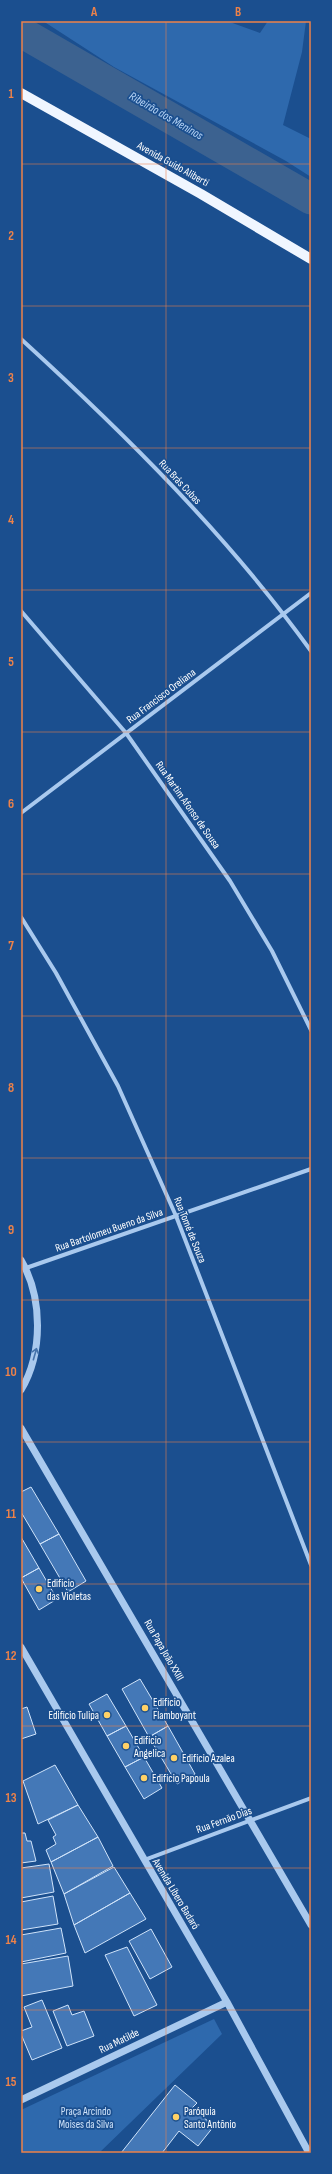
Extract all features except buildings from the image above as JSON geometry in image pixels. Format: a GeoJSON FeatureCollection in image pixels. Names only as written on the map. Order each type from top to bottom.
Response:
{"type":"FeatureCollection","features":[{"type":"Feature","properties":{"kind":"main road","name":"Avenida Guido Aliberti"},"geometry":{"type":"LineString","coordinates":[[21,93],[201,194],[311,259]]}},
{"type":"Feature","properties":{"kind":"street","name":"Rua Brás Cubas"},"geometry":{"type":"LineString","coordinates":[[21,339],[99,411],[176,489],[284,614],[311,651]]}},
{"type":"Feature","properties":{"kind":"street","name":"Rua Francisco Oreliana"},"geometry":{"type":"LineString","coordinates":[[21,813],[311,593]]}},
{"type":"Feature","properties":{"kind":"street","name":"Rua Martim Afonso de Sousa"},"geometry":{"type":"LineString","coordinates":[[21,611],[126,733],[230,881],[272,951],[311,1030]]}},
{"type":"Feature","properties":{"kind":"street","name":"Rua Tomé de Souza"},"geometry":{"type":"LineString","coordinates":[[21,917],[56,972],[118,1086],[176,1216],[311,1565]]}},
{"type":"Feature","properties":{"kind":"street","name":"Rua Bartolomeu Bueno da Silva"},"geometry":{"type":"LineString","coordinates":[[26,1268],[311,1169]]}},
{"type":"Feature","properties":{"kind":"street"},"geometry":{"type":"LineString","coordinates":[[21,1260],[26,1268],[38,1314],[37,1347],[27,1380],[21,1390]]}},
{"type":"Feature","properties":{"kind":"street","name":"Rua Papa João XXIII"},"geometry":{"type":"LineString","coordinates":[[21,1428],[311,1925]]}},
{"type":"Feature","properties":{"kind":"street","name":"Avenida Líbero Badaró"},"geometry":{"type":"LineString","coordinates":[[21,1647],[227,2002],[309,2153]]}},
{"type":"Feature","properties":{"kind":"street","name":"Rua Fernão Dias"},"geometry":{"type":"LineString","coordinates":[[144,1860],[311,1798]]}},
{"type":"Feature","properties":{"kind":"street","name":"Rua Matilde"},"geometry":{"type":"LineString","coordinates":[[21,2100],[227,2002]]}},
{"type":"Feature","properties":{"kind":"green space"},"geometry":{"type":"Polygon","coordinates":[[[43,21],[227,21],[260,33],[268,21],[306,21],[302,52],[283,125],[311,139],[311,177],[286,161],[114,67],[43,21]]]}},
{"type":"Feature","properties":{"kind":"green space","name":"Praça Arcindo Moises da Silva"},"geometry":{"type":"Polygon","coordinates":[[[214,2019],[222,2034],[99,2153],[21,2153],[21,2110],[214,2019]]]}},
{"type":"Feature","properties":{"kind":"waterway","name":"Ribeirão dos Meninos"},"geometry":{"type":"LineString","coordinates":[[21,32],[311,199]]}},
{"type":"Feature","properties":{"kind":"place","name":"Edifício das Violetas"},"geometry":{"type":"Point","coordinates":[39,1589]}},
{"type":"Feature","properties":{"kind":"place","name":"Edifício Flamboyant"},"geometry":{"type":"Point","coordinates":[145,1708]}},
{"type":"Feature","properties":{"kind":"place","name":"Edifício Tulipa"},"geometry":{"type":"Point","coordinates":[107,1715]}},
{"type":"Feature","properties":{"kind":"place","name":"Edifício Angelica"},"geometry":{"type":"Point","coordinates":[126,1746]}},
{"type":"Feature","properties":{"kind":"place","name":"Edifício Azalea"},"geometry":{"type":"Point","coordinates":[174,1758]}},
{"type":"Feature","properties":{"kind":"place","name":"Edifício Papoula"},"geometry":{"type":"Point","coordinates":[144,1778]}},
{"type":"Feature","properties":{"kind":"place","name":"Paróquia Santo Antônio"},"geometry":{"type":"Point","coordinates":[176,2117]}}]}
